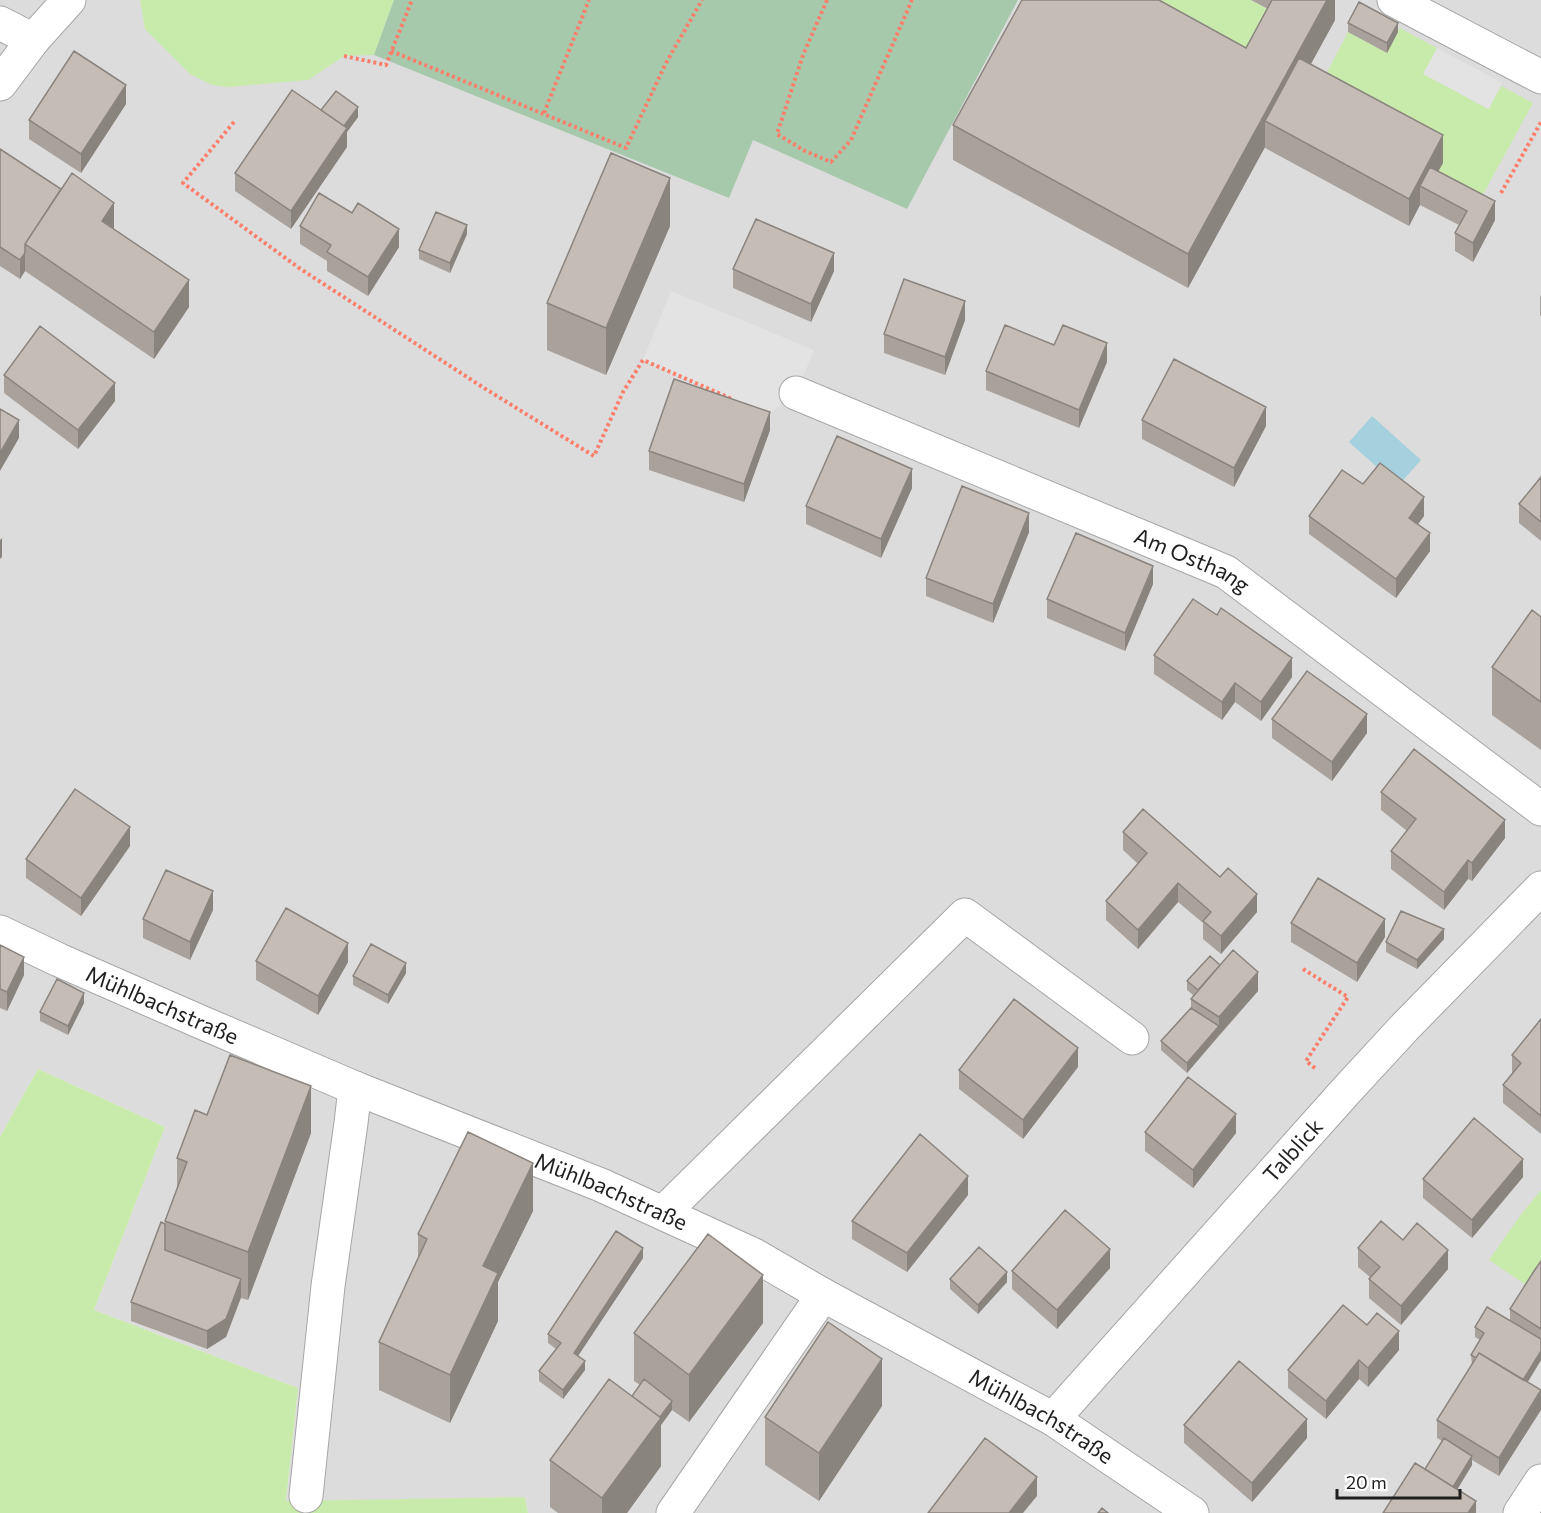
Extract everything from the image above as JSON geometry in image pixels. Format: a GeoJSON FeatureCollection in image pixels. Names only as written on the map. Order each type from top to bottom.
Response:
{"type":"FeatureCollection","features":[{"type":"Feature","properties":{"kind":"street"},"geometry":{"type":"LineString","coordinates":[[0,84],[33,40],[69,0]]}},
{"type":"Feature","properties":{"kind":"street"},"geometry":{"type":"LineString","coordinates":[[1394,0],[1541,77]]}},
{"type":"Feature","properties":{"kind":"street"},"geometry":{"type":"LineString","coordinates":[[0,23],[33,40]]}},
{"type":"Feature","properties":{"kind":"street","name":"Am Osthang"},"geometry":{"type":"LineString","coordinates":[[796,393],[1226,572],[1541,809]]}},
{"type":"Feature","properties":{"kind":"street","name":"Talblick"},"geometry":{"type":"LineString","coordinates":[[1053,1419],[1345,1092],[1541,888]]}},
{"type":"Feature","properties":{"kind":"street"},"geometry":{"type":"LineString","coordinates":[[663,1213],[965,915],[1132,1038]]}},
{"type":"Feature","properties":{"kind":"street","name":"Mühlbachstraße"},"geometry":{"type":"LineString","coordinates":[[0,932],[59,960],[355,1088],[601,1185],[754,1255],[823,1295],[1053,1419],[1192,1513]]}},
{"type":"Feature","properties":{"kind":"street"},"geometry":{"type":"LineString","coordinates":[[306,1496],[328,1286],[355,1088]]}},
{"type":"Feature","properties":{"kind":"street"},"geometry":{"type":"LineString","coordinates":[[673,1513],[823,1295]]}},
{"type":"Feature","properties":{"kind":"street"},"geometry":{"type":"LineString","coordinates":[[1520,1513],[1541,1481]]}},
{"type":"Feature","properties":{"kind":"path"},"geometry":{"type":"LineString","coordinates":[[344,56],[386,65],[412,0]]}},
{"type":"Feature","properties":{"kind":"path"},"geometry":{"type":"LineString","coordinates":[[544,113],[589,0]]}},
{"type":"Feature","properties":{"kind":"path"},"geometry":{"type":"LineString","coordinates":[[391,51],[626,148],[666,63],[702,0]]}},
{"type":"Feature","properties":{"kind":"path"},"geometry":{"type":"LineString","coordinates":[[828,0],[804,54],[777,134],[805,151],[831,162],[851,140],[912,0]]}},
{"type":"Feature","properties":{"kind":"path"},"geometry":{"type":"LineString","coordinates":[[234,122],[183,183],[299,268],[594,456],[623,392],[643,360],[737,401]]}},
{"type":"Feature","properties":{"kind":"path"},"geometry":{"type":"LineString","coordinates":[[1501,193],[1541,122]]}},
{"type":"Feature","properties":{"kind":"path"},"geometry":{"type":"LineString","coordinates":[[1303,969],[1348,997],[1306,1061],[1345,1092]]}},
{"type":"Feature","properties":{"kind":"shaded area"},"geometry":{"type":"Polygon","coordinates":[[[0,0],[1541,0],[1541,1513],[528,1513],[525,1497],[286,1502],[298,1388],[94,1310],[165,1127],[38,1069],[0,1137],[0,0]]]}},
{"type":"Feature","properties":{"kind":"shaded area"},"geometry":{"type":"Polygon","coordinates":[[[1437,48],[1502,83],[1489,109],[1423,74],[1437,48]]]}},
{"type":"Feature","properties":{"kind":"shaded area"},"geometry":{"type":"Polygon","coordinates":[[[671,291],[814,350],[796,393],[768,415],[643,360],[671,291]]]}},
{"type":"Feature","properties":{"kind":"green space"},"geometry":{"type":"Polygon","coordinates":[[[140,0],[394,0],[374,55],[344,56],[308,80],[229,87],[212,85],[190,74],[145,29],[140,0]]]}},
{"type":"Feature","properties":{"kind":"green space"},"geometry":{"type":"Polygon","coordinates":[[[394,0],[1018,0],[907,209],[753,140],[729,198],[374,55],[394,0]]]}},
{"type":"Feature","properties":{"kind":"green space"},"geometry":{"type":"Polygon","coordinates":[[[1096,0],[1251,0],[1282,17],[1246,83],[1096,0]]]}},
{"type":"Feature","properties":{"kind":"green space"},"geometry":{"type":"Polygon","coordinates":[[[1400,28],[1437,48],[1424,74],[1488,109],[1501,86],[1533,103],[1475,209],[1316,94],[1348,32],[1387,52],[1400,28]]]}},
{"type":"Feature","properties":{"kind":"green space"},"geometry":{"type":"Polygon","coordinates":[[[38,1069],[165,1127],[94,1310],[298,1388],[286,1501],[525,1497],[528,1513],[0,1513],[0,1137],[38,1069]]]}},
{"type":"Feature","properties":{"kind":"green space"},"geometry":{"type":"Polygon","coordinates":[[[1541,1190],[1541,1279],[1534,1290],[1489,1260],[1541,1190]]]}},
{"type":"Feature","properties":{"kind":"water"},"geometry":{"type":"Polygon","coordinates":[[[1372,416],[1421,460],[1398,486],[1349,442],[1372,416]]]}},
{"type":"Feature","properties":{"kind":"building"},"geometry":{"type":"Polygon","coordinates":[[[1022,0],[1159,0],[1246,48],[1272,0],[1327,0],[1188,254],[953,125],[1022,0]]]}},
{"type":"Feature","properties":{"kind":"building"},"geometry":{"type":"Polygon","coordinates":[[[1359,2],[1398,23],[1387,43],[1348,23],[1359,2]]]}},
{"type":"Feature","properties":{"kind":"building"},"geometry":{"type":"Polygon","coordinates":[[[74,51],[126,85],[81,154],[29,120],[74,51]]]}},
{"type":"Feature","properties":{"kind":"building"},"geometry":{"type":"Polygon","coordinates":[[[1299,58],[1443,135],[1409,199],[1265,121],[1299,58]]]}},
{"type":"Feature","properties":{"kind":"building"},"geometry":{"type":"Polygon","coordinates":[[[292,90],[347,128],[291,211],[235,173],[292,90]]]}},
{"type":"Feature","properties":{"kind":"building"},"geometry":{"type":"Polygon","coordinates":[[[336,91],[358,107],[344,126],[321,110],[336,91]]]}},
{"type":"Feature","properties":{"kind":"building"},"geometry":{"type":"Polygon","coordinates":[[[0,149],[61,189],[25,244],[25,253],[20,260],[0,247],[0,149]]]}},
{"type":"Feature","properties":{"kind":"building"},"geometry":{"type":"Polygon","coordinates":[[[611,153],[670,178],[606,328],[547,303],[611,153]]]}},
{"type":"Feature","properties":{"kind":"building"},"geometry":{"type":"Polygon","coordinates":[[[1430,167],[1495,201],[1473,243],[1455,233],[1467,211],[1420,186],[1430,167]]]}},
{"type":"Feature","properties":{"kind":"building"},"geometry":{"type":"Polygon","coordinates":[[[72,173],[114,203],[102,221],[189,280],[154,332],[25,244],[72,173]]]}},
{"type":"Feature","properties":{"kind":"building"},"geometry":{"type":"Polygon","coordinates":[[[319,193],[352,213],[358,203],[399,229],[368,277],[327,252],[331,245],[300,226],[319,193]]]}},
{"type":"Feature","properties":{"kind":"building"},"geometry":{"type":"Polygon","coordinates":[[[436,212],[467,225],[450,263],[419,250],[436,212]]]}},
{"type":"Feature","properties":{"kind":"building"},"geometry":{"type":"Polygon","coordinates":[[[756,219],[834,253],[811,304],[733,269],[756,219]]]}},
{"type":"Feature","properties":{"kind":"building"},"geometry":{"type":"Polygon","coordinates":[[[904,279],[965,301],[945,357],[884,334],[904,279]]]}},
{"type":"Feature","properties":{"kind":"building"},"geometry":{"type":"Polygon","coordinates":[[[1005,325],[1054,345],[1063,325],[1107,343],[1079,410],[986,371],[1005,325]]]}},
{"type":"Feature","properties":{"kind":"building"},"geometry":{"type":"Polygon","coordinates":[[[40,326],[115,383],[78,430],[4,375],[40,326]]]}},
{"type":"Feature","properties":{"kind":"building"},"geometry":{"type":"Polygon","coordinates":[[[1174,359],[1266,407],[1234,468],[1142,420],[1174,359]]]}},
{"type":"Feature","properties":{"kind":"building"},"geometry":{"type":"Polygon","coordinates":[[[674,379],[770,412],[744,484],[649,451],[674,379]]]}},
{"type":"Feature","properties":{"kind":"building"},"geometry":{"type":"Polygon","coordinates":[[[0,409],[19,420],[0,453],[0,409]]]}},
{"type":"Feature","properties":{"kind":"building"},"geometry":{"type":"Polygon","coordinates":[[[837,436],[912,469],[881,539],[806,506],[837,436]]]}},
{"type":"Feature","properties":{"kind":"building"},"geometry":{"type":"Polygon","coordinates":[[[1380,463],[1424,497],[1409,518],[1430,533],[1396,579],[1309,516],[1342,470],[1363,484],[1380,463]]]}},
{"type":"Feature","properties":{"kind":"building"},"geometry":{"type":"Polygon","coordinates":[[[1541,477],[1541,522],[1519,504],[1541,477]]]}},
{"type":"Feature","properties":{"kind":"building"},"geometry":{"type":"Polygon","coordinates":[[[962,486],[1029,513],[993,604],[926,578],[962,486]]]}},
{"type":"Feature","properties":{"kind":"building"},"geometry":{"type":"Polygon","coordinates":[[[1076,533],[1153,566],[1125,633],[1047,599],[1076,533]]]}},
{"type":"Feature","properties":{"kind":"building"},"geometry":{"type":"Polygon","coordinates":[[[1193,599],[1217,615],[1221,608],[1292,658],[1261,702],[1235,683],[1222,702],[1154,655],[1193,599]]]}},
{"type":"Feature","properties":{"kind":"building"},"geometry":{"type":"Polygon","coordinates":[[[1532,610],[1541,617],[1541,702],[1492,667],[1532,610]]]}},
{"type":"Feature","properties":{"kind":"building"},"geometry":{"type":"Polygon","coordinates":[[[1307,671],[1367,714],[1332,762],[1272,719],[1307,671]]]}},
{"type":"Feature","properties":{"kind":"building"},"geometry":{"type":"Polygon","coordinates":[[[1414,749],[1505,820],[1472,863],[1468,860],[1444,892],[1391,851],[1416,819],[1381,792],[1414,749]]]}},
{"type":"Feature","properties":{"kind":"building"},"geometry":{"type":"Polygon","coordinates":[[[75,789],[130,827],[81,898],[26,859],[75,789]]]}},
{"type":"Feature","properties":{"kind":"building"},"geometry":{"type":"Polygon","coordinates":[[[1143,809],[1220,877],[1228,868],[1257,894],[1221,936],[1203,921],[1211,912],[1178,883],[1138,930],[1106,901],[1147,853],[1123,832],[1143,809]]]}},
{"type":"Feature","properties":{"kind":"building"},"geometry":{"type":"Polygon","coordinates":[[[166,870],[213,891],[190,942],[143,919],[166,870]]]}},
{"type":"Feature","properties":{"kind":"building"},"geometry":{"type":"Polygon","coordinates":[[[1318,878],[1385,919],[1357,963],[1291,923],[1318,878]]]}},
{"type":"Feature","properties":{"kind":"building"},"geometry":{"type":"Polygon","coordinates":[[[286,908],[348,943],[318,996],[256,961],[286,908]]]}},
{"type":"Feature","properties":{"kind":"building"},"geometry":{"type":"Polygon","coordinates":[[[1401,911],[1444,929],[1417,960],[1386,942],[1401,911]]]}},
{"type":"Feature","properties":{"kind":"building"},"geometry":{"type":"Polygon","coordinates":[[[371,944],[406,963],[388,995],[353,976],[371,944]]]}},
{"type":"Feature","properties":{"kind":"building"},"geometry":{"type":"Polygon","coordinates":[[[0,945],[24,957],[7,992],[0,989],[0,945]]]}},
{"type":"Feature","properties":{"kind":"building"},"geometry":{"type":"Polygon","coordinates":[[[1233,950],[1258,972],[1219,1017],[1191,999],[1233,950]]]}},
{"type":"Feature","properties":{"kind":"building"},"geometry":{"type":"Polygon","coordinates":[[[1210,956],[1220,965],[1198,990],[1187,981],[1210,956]]]}},
{"type":"Feature","properties":{"kind":"building"},"geometry":{"type":"Polygon","coordinates":[[[57,979],[84,993],[68,1026],[40,1012],[57,979]]]}},
{"type":"Feature","properties":{"kind":"building"},"geometry":{"type":"Polygon","coordinates":[[[1014,999],[1078,1048],[1023,1120],[959,1070],[1014,999]]]}},
{"type":"Feature","properties":{"kind":"building"},"geometry":{"type":"Polygon","coordinates":[[[1191,1008],[1219,1026],[1187,1063],[1161,1041],[1191,1008]]]}},
{"type":"Feature","properties":{"kind":"building"},"geometry":{"type":"Polygon","coordinates":[[[1541,1019],[1541,1116],[1503,1085],[1521,1063],[1512,1055],[1541,1019]]]}},
{"type":"Feature","properties":{"kind":"building"},"geometry":{"type":"Polygon","coordinates":[[[230,1055],[311,1086],[248,1252],[165,1221],[187,1162],[177,1158],[195,1110],[207,1115],[230,1055]]]}},
{"type":"Feature","properties":{"kind":"building"},"geometry":{"type":"Polygon","coordinates":[[[1188,1077],[1236,1114],[1193,1170],[1145,1132],[1188,1077]]]}},
{"type":"Feature","properties":{"kind":"building"},"geometry":{"type":"Polygon","coordinates":[[[1474,1118],[1523,1159],[1472,1220],[1423,1179],[1474,1118]]]}},
{"type":"Feature","properties":{"kind":"building"},"geometry":{"type":"Polygon","coordinates":[[[468,1132],[533,1163],[483,1266],[498,1273],[450,1375],[379,1342],[427,1239],[418,1234],[468,1132]]]}},
{"type":"Feature","properties":{"kind":"building"},"geometry":{"type":"Polygon","coordinates":[[[920,1134],[968,1176],[907,1253],[852,1221],[920,1134]]]}},
{"type":"Feature","properties":{"kind":"building"},"geometry":{"type":"Polygon","coordinates":[[[1065,1210],[1110,1249],[1057,1310],[1012,1271],[1065,1210]]]}},
{"type":"Feature","properties":{"kind":"building"},"geometry":{"type":"Polygon","coordinates":[[[1381,1221],[1403,1240],[1417,1223],[1448,1250],[1401,1306],[1369,1279],[1380,1267],[1358,1248],[1381,1221]]]}},
{"type":"Feature","properties":{"kind":"building"},"geometry":{"type":"Polygon","coordinates":[[[161,1222],[165,1224],[165,1250],[241,1279],[226,1319],[207,1331],[131,1302],[161,1222]]]}},
{"type":"Feature","properties":{"kind":"building"},"geometry":{"type":"Polygon","coordinates":[[[616,1231],[643,1248],[574,1353],[585,1361],[563,1390],[539,1371],[561,1343],[548,1334],[616,1231]]]}},
{"type":"Feature","properties":{"kind":"building"},"geometry":{"type":"Polygon","coordinates":[[[708,1234],[763,1275],[689,1375],[634,1333],[708,1234]]]}},
{"type":"Feature","properties":{"kind":"building"},"geometry":{"type":"Polygon","coordinates":[[[979,1247],[1007,1272],[978,1305],[950,1279],[979,1247]]]}},
{"type":"Feature","properties":{"kind":"building"},"geometry":{"type":"Polygon","coordinates":[[[1541,1261],[1541,1329],[1510,1309],[1541,1261]]]}},
{"type":"Feature","properties":{"kind":"building"},"geometry":{"type":"Polygon","coordinates":[[[1343,1305],[1367,1325],[1377,1313],[1399,1331],[1368,1368],[1359,1360],[1326,1401],[1288,1370],[1343,1305]]]}},
{"type":"Feature","properties":{"kind":"building"},"geometry":{"type":"Polygon","coordinates":[[[1487,1307],[1541,1339],[1541,1351],[1523,1380],[1479,1353],[1476,1358],[1471,1355],[1484,1333],[1475,1327],[1487,1307]]]}},
{"type":"Feature","properties":{"kind":"building"},"geometry":{"type":"Polygon","coordinates":[[[828,1322],[882,1359],[819,1453],[765,1417],[828,1322]]]}},
{"type":"Feature","properties":{"kind":"building"},"geometry":{"type":"Polygon","coordinates":[[[1479,1353],[1541,1390],[1499,1458],[1437,1420],[1479,1353]]]}},
{"type":"Feature","properties":{"kind":"building"},"geometry":{"type":"Polygon","coordinates":[[[1239,1361],[1307,1419],[1252,1483],[1184,1425],[1239,1361]]]}},
{"type":"Feature","properties":{"kind":"building"},"geometry":{"type":"Polygon","coordinates":[[[609,1379],[661,1418],[602,1498],[550,1460],[609,1379]]]}},
{"type":"Feature","properties":{"kind":"building"},"geometry":{"type":"Polygon","coordinates":[[[644,1379],[672,1401],[660,1417],[632,1396],[644,1379]]]}},
{"type":"Feature","properties":{"kind":"building"},"geometry":{"type":"Polygon","coordinates":[[[985,1438],[1037,1477],[1009,1513],[928,1513],[985,1438]]]}},
{"type":"Feature","properties":{"kind":"building"},"geometry":{"type":"Polygon","coordinates":[[[1444,1438],[1472,1456],[1453,1487],[1425,1469],[1444,1438]]]}},
{"type":"Feature","properties":{"kind":"building"},"geometry":{"type":"Polygon","coordinates":[[[1415,1463],[1476,1501],[1468,1513],[1383,1513],[1415,1463]]]}},
{"type":"Feature","properties":{"kind":"building"},"geometry":{"type":"Polygon","coordinates":[[[1102,1508],[1108,1513],[1098,1513],[1102,1508]]]}}]}
